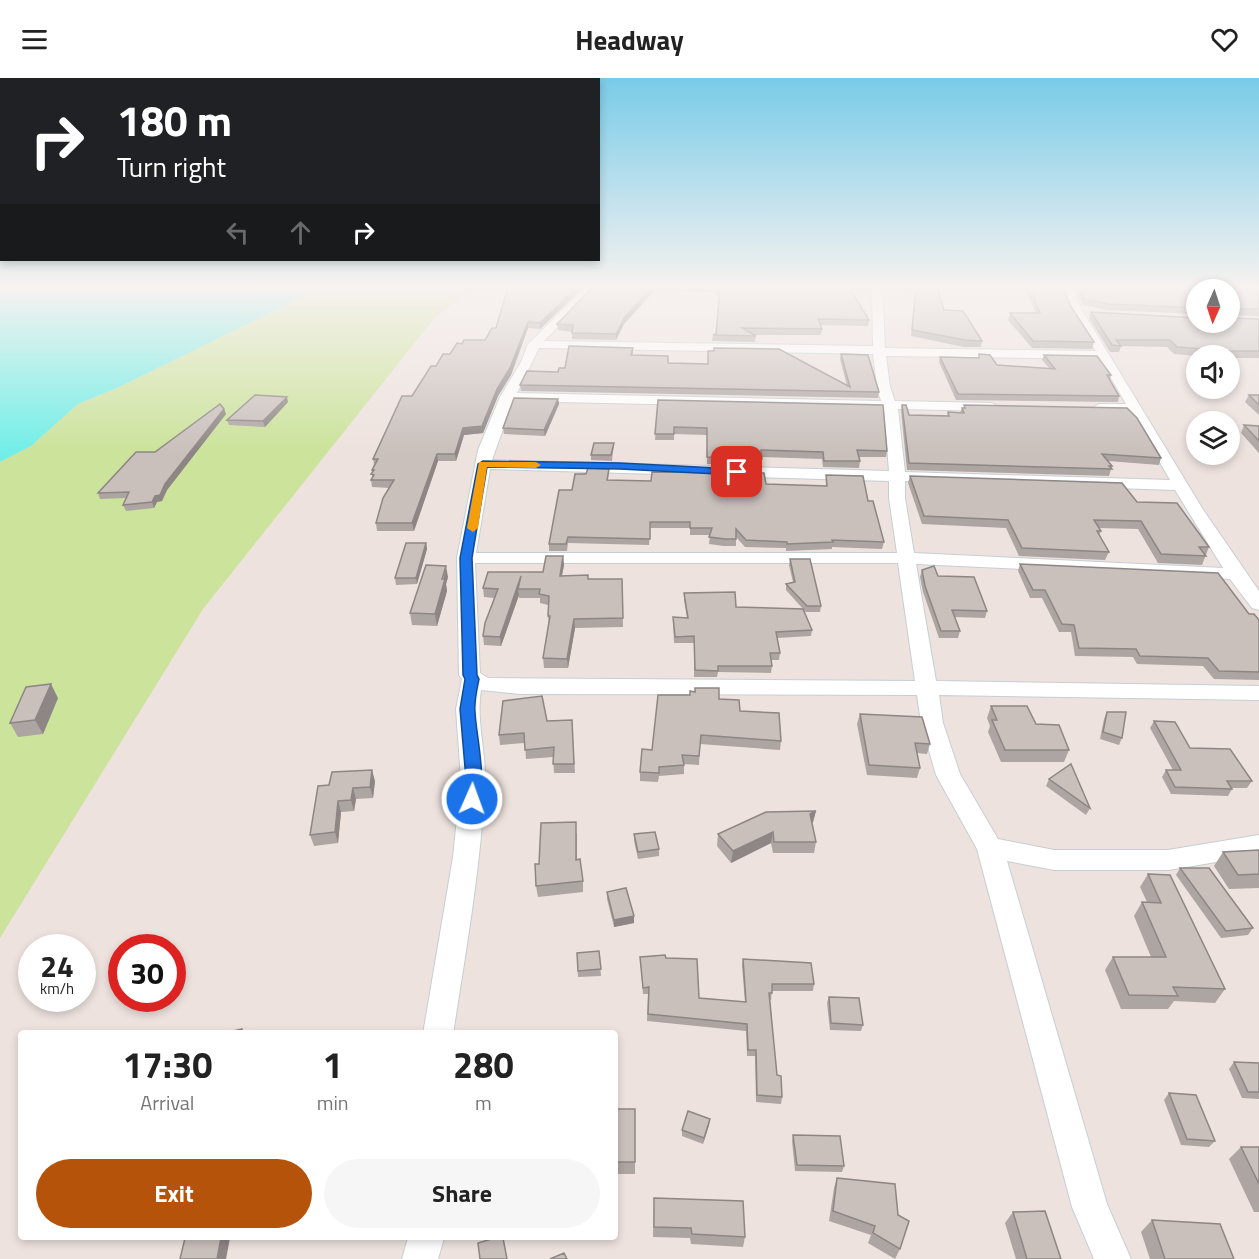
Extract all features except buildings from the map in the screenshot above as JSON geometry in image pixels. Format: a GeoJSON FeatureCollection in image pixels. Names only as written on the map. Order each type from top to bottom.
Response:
{"type":"FeatureCollection","features":[{"type":"Feature","properties":{"kind":"street"},"geometry":{"type":"LineString","coordinates":[[879,342],[883,387],[890,404],[898,476],[897,498],[932,723],[948,775],[990,849],[1090,1207],[1113,1259]]}},
{"type":"Feature","properties":{"kind":"street"},"geometry":{"type":"LineString","coordinates":[[1096,342],[1194,508],[1236,574],[1259,604]]}},
{"type":"Feature","properties":{"kind":"street"},"geometry":{"type":"LineString","coordinates":[[439,1030],[466,857],[473,779],[467,709],[472,679],[466,558],[483,464],[507,397],[527,362],[534,344],[1104,355]]}},
{"type":"Feature","properties":{"kind":"street"},"geometry":{"type":"LineString","coordinates":[[507,397],[1008,407]]}},
{"type":"Feature","properties":{"kind":"street"},"geometry":{"type":"LineString","coordinates":[[1089,408],[1136,408]]}},
{"type":"Feature","properties":{"kind":"street"},"geometry":{"type":"LineString","coordinates":[[483,464],[1182,485]]}},
{"type":"Feature","properties":{"kind":"street"},"geometry":{"type":"LineString","coordinates":[[466,558],[907,558],[1236,574]]}},
{"type":"Feature","properties":{"kind":"street"},"geometry":{"type":"LineString","coordinates":[[472,679],[487,685],[520,687],[928,688],[1259,693]]}},
{"type":"Feature","properties":{"kind":"street"},"geometry":{"type":"LineString","coordinates":[[990,849],[1054,860],[1157,860],[1259,845]]}},
{"type":"Feature","properties":{"kind":"street"},"geometry":{"type":"LineString","coordinates":[[420,1259],[425,1240]]}},
{"type":"Feature","properties":{"kind":"green space"},"geometry":{"type":"Polygon","coordinates":[[[211,342],[415,342],[203,609],[0,938],[0,462],[31,446],[78,404],[117,388],[211,342]]]}},
{"type":"Feature","properties":{"kind":"water"},"geometry":{"type":"Polygon","coordinates":[[[0,342],[211,342],[117,388],[78,404],[31,446],[0,462],[0,342]]]}},
{"type":"Feature","properties":{"kind":"slow traffic"},"geometry":{"type":"LineString","coordinates":[[473,528],[483,464],[536,465]]}},
{"type":"Feature","properties":{"kind":"route"},"geometry":{"type":"LineString","coordinates":[[472,799],[473,779],[467,709],[472,679],[466,558],[474,524],[483,464],[620,466],[737,472]]}}]}
